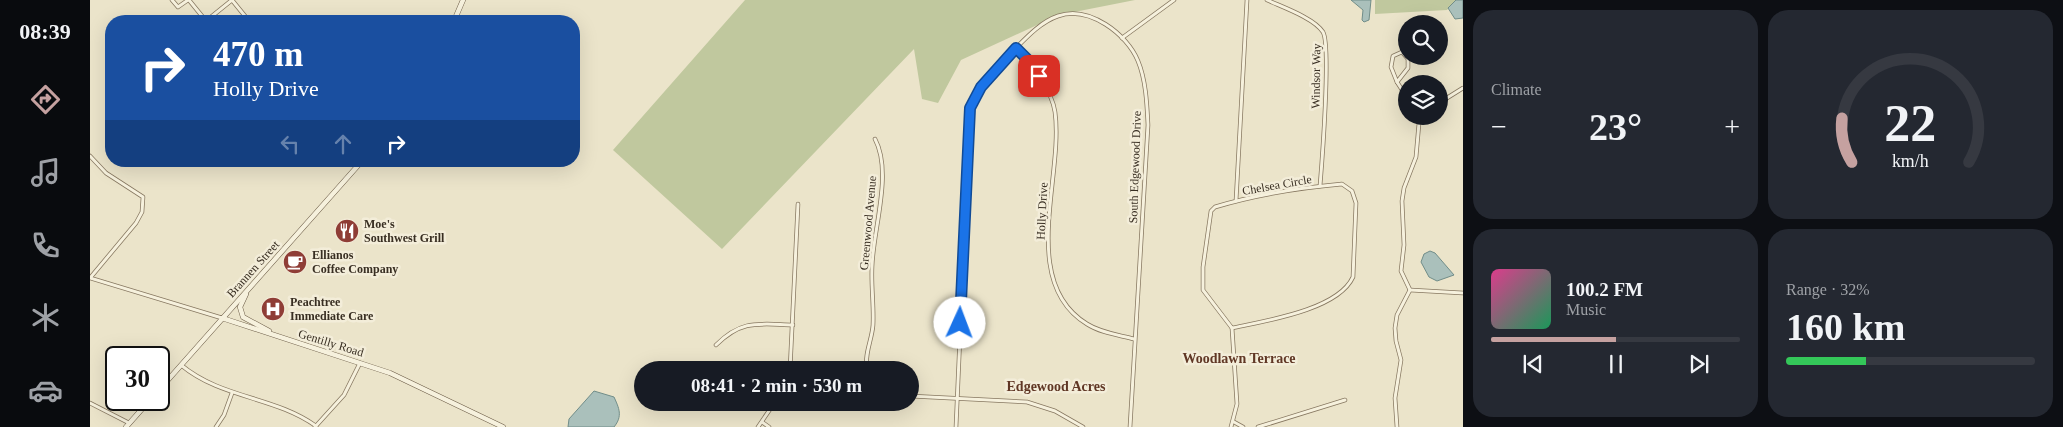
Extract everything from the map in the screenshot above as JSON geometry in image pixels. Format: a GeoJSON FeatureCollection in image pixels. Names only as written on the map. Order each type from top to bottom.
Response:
{"type":"FeatureCollection","features":[{"type":"Feature","properties":{"kind":"street"},"geometry":{"type":"LineString","coordinates":[[172,0],[178,7],[188,0],[201,15]]}},
{"type":"Feature","properties":{"kind":"street"},"geometry":{"type":"LineString","coordinates":[[213,15],[232,0],[244,15]]}},
{"type":"Feature","properties":{"kind":"street"},"geometry":{"type":"LineString","coordinates":[[457,15],[463,0]]}},
{"type":"Feature","properties":{"kind":"street"},"geometry":{"type":"LineString","coordinates":[[1122,38],[1174,0]]}},
{"type":"Feature","properties":{"kind":"street"},"geometry":{"type":"LineString","coordinates":[[1236,201],[1247,0]]}},
{"type":"Feature","properties":{"kind":"street","name":"Windsor Way"},"geometry":{"type":"LineString","coordinates":[[1267,0],[1310,21],[1322,30],[1325,35],[1326,66],[1320,186]]}},
{"type":"Feature","properties":{"kind":"street","name":"South Edgewood Drive"},"geometry":{"type":"LineString","coordinates":[[956,427],[970,108],[981,87],[1016,48],[1045,23],[1059,15],[1077,13],[1099,21],[1130,46],[1140,66],[1148,125],[1130,427]]}},
{"type":"Feature","properties":{"kind":"street","name":"Holly Drive"},"geometry":{"type":"LineString","coordinates":[[1016,48],[1029,61],[1055,112],[1049,242],[1058,295],[1074,314],[1087,325],[1107,333],[1134,339]]}},
{"type":"Feature","properties":{"kind":"street"},"geometry":{"type":"LineString","coordinates":[[1402,52],[1408,59],[1408,68],[1397,82],[1390,67],[1393,56],[1402,52]]}},
{"type":"Feature","properties":{"kind":"street"},"geometry":{"type":"LineString","coordinates":[[1448,97],[1463,88]]}},
{"type":"Feature","properties":{"kind":"street"},"geometry":{"type":"LineString","coordinates":[[1410,290],[1401,271],[1404,245],[1402,226],[1404,188],[1416,157],[1419,125]]}},
{"type":"Feature","properties":{"kind":"street","name":"Greenwood Avenue"},"geometry":{"type":"LineString","coordinates":[[866,361],[874,313],[872,266],[882,176],[879,148],[875,139]]}},
{"type":"Feature","properties":{"kind":"street"},"geometry":{"type":"LineString","coordinates":[[90,156],[106,172],[143,197],[142,212],[126,237],[90,278]]}},
{"type":"Feature","properties":{"kind":"street","name":"Brannen Street"},"geometry":{"type":"LineString","coordinates":[[170,378],[357,167]]}},
{"type":"Feature","properties":{"kind":"street","name":"Chelsea Circle"},"geometry":{"type":"LineString","coordinates":[[1342,184],[1348,187],[1355,196],[1354,277],[1350,284],[1329,300],[1310,308],[1232,328],[1203,290],[1203,267],[1211,211],[1215,207],[1236,201],[1299,187],[1320,186],[1342,184]]}},
{"type":"Feature","properties":{"kind":"street"},"geometry":{"type":"LineString","coordinates":[[791,361],[798,204]]}},
{"type":"Feature","properties":{"kind":"street","name":"Gentilly Road"},"geometry":{"type":"LineString","coordinates":[[90,278],[360,362],[411,382],[503,427]]}},
{"type":"Feature","properties":{"kind":"street"},"geometry":{"type":"LineString","coordinates":[[251,286],[241,302],[243,317],[251,323],[291,341]]}},
{"type":"Feature","properties":{"kind":"street"},"geometry":{"type":"LineString","coordinates":[[1410,290],[1463,293]]}},
{"type":"Feature","properties":{"kind":"street"},"geometry":{"type":"LineString","coordinates":[[1397,427],[1395,398],[1401,360],[1395,328],[1397,315],[1410,290]]}},
{"type":"Feature","properties":{"kind":"street"},"geometry":{"type":"LineString","coordinates":[[716,345],[737,327],[751,324],[793,325]]}},
{"type":"Feature","properties":{"kind":"street"},"geometry":{"type":"LineString","coordinates":[[1231,427],[1234,422],[1237,404],[1232,328]]}},
{"type":"Feature","properties":{"kind":"street"},"geometry":{"type":"LineString","coordinates":[[181,365],[205,382],[232,393],[281,407],[316,427],[344,395],[360,362]]}},
{"type":"Feature","properties":{"kind":"street"},"geometry":{"type":"LineString","coordinates":[[216,427],[224,415],[232,393]]}},
{"type":"Feature","properties":{"kind":"street"},"geometry":{"type":"LineString","coordinates":[[919,397],[1027,402],[1055,411],[1083,427]]}},
{"type":"Feature","properties":{"kind":"street"},"geometry":{"type":"LineString","coordinates":[[1258,427],[1345,400]]}},
{"type":"Feature","properties":{"kind":"street"},"geometry":{"type":"LineString","coordinates":[[90,403],[127,425],[140,411]]}},
{"type":"Feature","properties":{"kind":"street"},"geometry":{"type":"LineString","coordinates":[[758,427],[769,411]]}},
{"type":"Feature","properties":{"kind":"street"},"geometry":{"type":"LineString","coordinates":[[762,422],[769,427]]}},
{"type":"Feature","properties":{"kind":"street"},"geometry":{"type":"LineString","coordinates":[[1234,422],[1243,427]]}},
{"type":"Feature","properties":{"kind":"green space"},"geometry":{"type":"Polygon","coordinates":[[[745,0],[1135,0],[1059,15],[961,60],[938,103],[922,99],[914,49],[722,249],[613,150],[745,0]]]}},
{"type":"Feature","properties":{"kind":"green space"},"geometry":{"type":"Polygon","coordinates":[[[1375,0],[1456,0],[1447,10],[1375,14],[1375,0]]]}},
{"type":"Feature","properties":{"kind":"water"},"geometry":{"type":"Polygon","coordinates":[[[1351,0],[1371,0],[1369,20],[1364,22],[1362,20],[1363,10],[1351,0]]]}},
{"type":"Feature","properties":{"kind":"water"},"geometry":{"type":"Polygon","coordinates":[[[1456,0],[1463,0],[1463,18],[1455,19],[1448,8],[1456,0]]]}},
{"type":"Feature","properties":{"kind":"water"},"geometry":{"type":"Polygon","coordinates":[[[1430,251],[1435,253],[1454,275],[1437,281],[1429,277],[1421,262],[1424,254],[1430,251]]]}},
{"type":"Feature","properties":{"kind":"water"},"geometry":{"type":"Polygon","coordinates":[[[594,391],[614,397],[619,408],[617,423],[614,427],[568,427],[569,419],[594,391]]]}},
{"type":"Feature","properties":{"kind":"place","name":"Moe's Southwest Grill"},"geometry":{"type":"Point","coordinates":[347,231]}},
{"type":"Feature","properties":{"kind":"place","name":"Ellianos Coffee Company"},"geometry":{"type":"Point","coordinates":[295,262]}},
{"type":"Feature","properties":{"kind":"place","name":"Peachtree Immediate Care"},"geometry":{"type":"Point","coordinates":[273,309]}},
{"type":"Feature","properties":{"kind":"district","name":"Woodlawn Terrace"},"geometry":{"type":"Point","coordinates":[1239,358]}},
{"type":"Feature","properties":{"kind":"district","name":"Edgewood Acres"},"geometry":{"type":"Point","coordinates":[1056,386]}},
{"type":"Feature","properties":{"kind":"route"},"geometry":{"type":"LineString","coordinates":[[960,323],[970,108],[981,87],[1016,48],[1029,61],[1039,76]]}}]}
